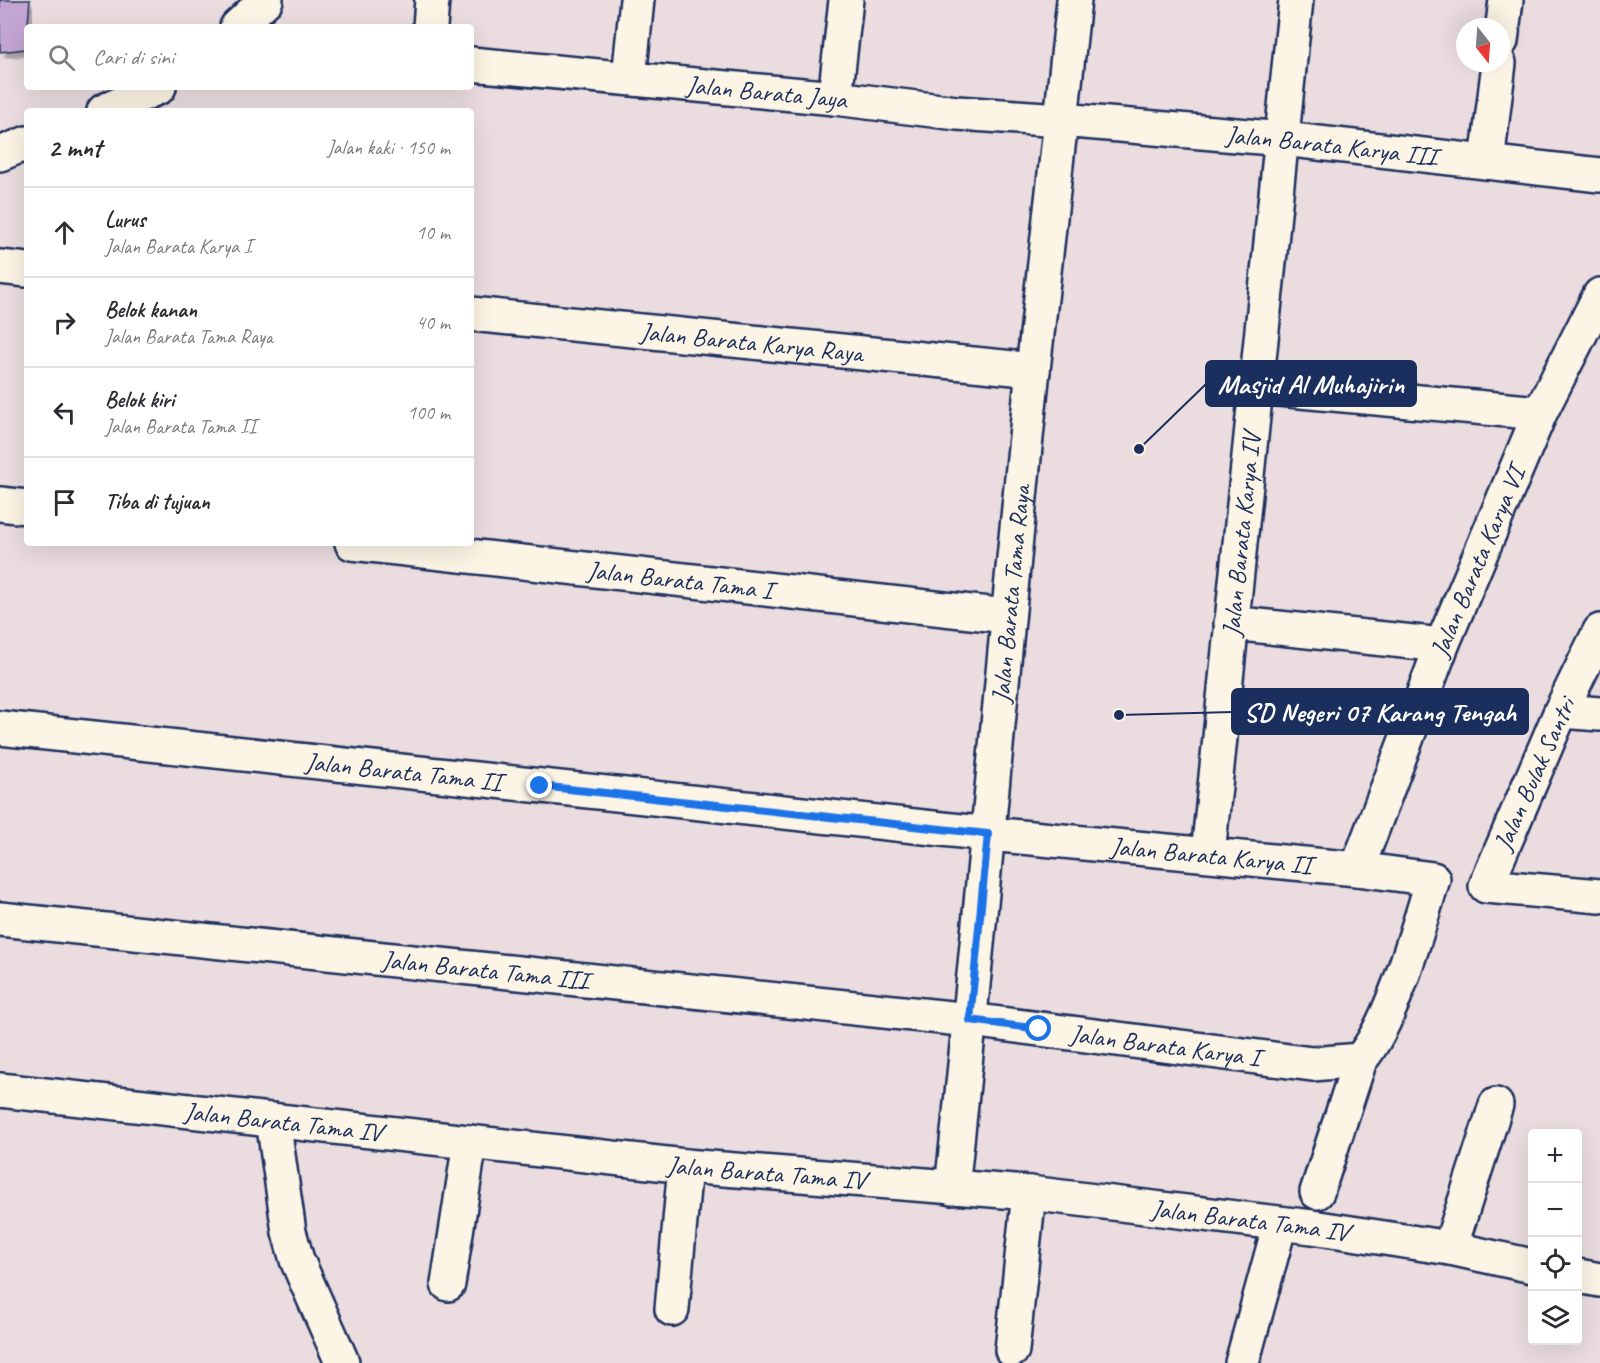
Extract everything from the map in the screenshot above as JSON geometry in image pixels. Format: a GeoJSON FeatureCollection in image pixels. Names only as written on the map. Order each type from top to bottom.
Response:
{"type":"FeatureCollection","features":[{"type":"Feature","properties":{"kind":"street"},"geometry":{"type":"LineString","coordinates":[[240,24],[266,0]]}},
{"type":"Feature","properties":{"kind":"street"},"geometry":{"type":"LineString","coordinates":[[430,24],[432,0]]}},
{"type":"Feature","properties":{"kind":"street"},"geometry":{"type":"LineString","coordinates":[[630,78],[637,0]]}},
{"type":"Feature","properties":{"kind":"street"},"geometry":{"type":"LineString","coordinates":[[834,98],[846,0]]}},
{"type":"Feature","properties":{"kind":"street","name":"Jalan Barata Tama Raya"},"geometry":{"type":"LineString","coordinates":[[952,1188],[988,834],[1007,616],[1074,0]]}},
{"type":"Feature","properties":{"kind":"street","name":"Jalan Barata Karya IV"},"geometry":{"type":"LineString","coordinates":[[1208,854],[1296,0]]}},
{"type":"Feature","properties":{"kind":"street"},"geometry":{"type":"LineString","coordinates":[[1504,18],[1506,0]]}},
{"type":"Feature","properties":{"kind":"street","name":"Jalan Barata Jaya"},"geometry":{"type":"LineString","coordinates":[[474,64],[834,98],[957,113],[1061,120]]}},
{"type":"Feature","properties":{"kind":"street"},"geometry":{"type":"LineString","coordinates":[[1487,162],[1497,72]]}},
{"type":"Feature","properties":{"kind":"street"},"geometry":{"type":"LineString","coordinates":[[111,108],[152,90]]}},
{"type":"Feature","properties":{"kind":"street","name":"Jalan Barata Karya III"},"geometry":{"type":"LineString","coordinates":[[1061,120],[1283,139],[1600,175]]}},
{"type":"Feature","properties":{"kind":"street"},"geometry":{"type":"LineString","coordinates":[[0,154],[24,144]]}},
{"type":"Feature","properties":{"kind":"street"},"geometry":{"type":"LineString","coordinates":[[0,267],[24,270]]}},
{"type":"Feature","properties":{"kind":"street","name":"Jalan Barata Karya VI"},"geometry":{"type":"LineString","coordinates":[[1357,869],[1442,645],[1540,412],[1600,295]]}},
{"type":"Feature","properties":{"kind":"street","name":"Jalan Barata Karya Raya"},"geometry":{"type":"LineString","coordinates":[[474,314],[1033,370]]}},
{"type":"Feature","properties":{"kind":"street"},"geometry":{"type":"LineString","coordinates":[[1256,387],[1540,412]]}},
{"type":"Feature","properties":{"kind":"street"},"geometry":{"type":"LineString","coordinates":[[0,504],[24,507]]}},
{"type":"Feature","properties":{"kind":"street","name":"Jalan Barata Tama I"},"geometry":{"type":"LineString","coordinates":[[379,546],[1007,616]]}},
{"type":"Feature","properties":{"kind":"street"},"geometry":{"type":"LineString","coordinates":[[1231,623],[1442,645]]}},
{"type":"Feature","properties":{"kind":"street","name":"Jalan Bulak Santri"},"geometry":{"type":"LineString","coordinates":[[1600,631],[1561,711],[1486,886],[1600,896]]}},
{"type":"Feature","properties":{"kind":"street"},"geometry":{"type":"LineString","coordinates":[[1561,711],[1600,714]]}},
{"type":"Feature","properties":{"kind":"street","name":"Jalan Barata Tama II"},"geometry":{"type":"LineString","coordinates":[[0,728],[988,834]]}},
{"type":"Feature","properties":{"kind":"street","name":"Jalan Barata Karya II"},"geometry":{"type":"LineString","coordinates":[[988,834],[1357,869],[1433,879],[1388,1009],[1373,1046],[1360,1060]]}},
{"type":"Feature","properties":{"kind":"street","name":"Jalan Barata Tama III"},"geometry":{"type":"LineString","coordinates":[[0,919],[970,1020]]}},
{"type":"Feature","properties":{"kind":"street","name":"Jalan Barata Karya I"},"geometry":{"type":"LineString","coordinates":[[970,1020],[1312,1064],[1360,1060]]}},
{"type":"Feature","properties":{"kind":"street"},"geometry":{"type":"LineString","coordinates":[[1317,1192],[1360,1060]]}},
{"type":"Feature","properties":{"kind":"street","name":"Jalan Barata Tama IV"},"geometry":{"type":"LineString","coordinates":[[0,1090],[685,1166],[1029,1193],[1280,1224],[1449,1248],[1528,1265]]}},
{"type":"Feature","properties":{"kind":"street"},"geometry":{"type":"LineString","coordinates":[[1449,1248],[1496,1106]]}},
{"type":"Feature","properties":{"kind":"street"},"geometry":{"type":"LineString","coordinates":[[273,1120],[289,1232],[297,1260],[342,1362]]}},
{"type":"Feature","properties":{"kind":"street"},"geometry":{"type":"LineString","coordinates":[[448,1284],[470,1142]]}},
{"type":"Feature","properties":{"kind":"street"},"geometry":{"type":"LineString","coordinates":[[672,1309],[685,1166]]}},
{"type":"Feature","properties":{"kind":"street"},"geometry":{"type":"LineString","coordinates":[[1012,1350],[1029,1193]]}},
{"type":"Feature","properties":{"kind":"street"},"geometry":{"type":"LineString","coordinates":[[1242,1363],[1280,1224]]}},
{"type":"Feature","properties":{"kind":"street"},"geometry":{"type":"LineString","coordinates":[[1582,1276],[1600,1280]]}},
{"type":"Feature","properties":{"kind":"building"},"geometry":{"type":"Polygon","coordinates":[[[0,0],[30,0],[28,24],[24,24],[24,49],[0,52],[0,0]]]}},
{"type":"Feature","properties":{"kind":"place","name":"Masjid Al Muhajirin"},"geometry":{"type":"Point","coordinates":[1139,449]}},
{"type":"Feature","properties":{"kind":"place","name":"SD Negeri 07 Karang Tengah"},"geometry":{"type":"Point","coordinates":[1119,715]}},
{"type":"Feature","properties":{"kind":"route"},"geometry":{"type":"LineString","coordinates":[[540,786],[988,834],[970,1020],[1039,1029]]}}]}
